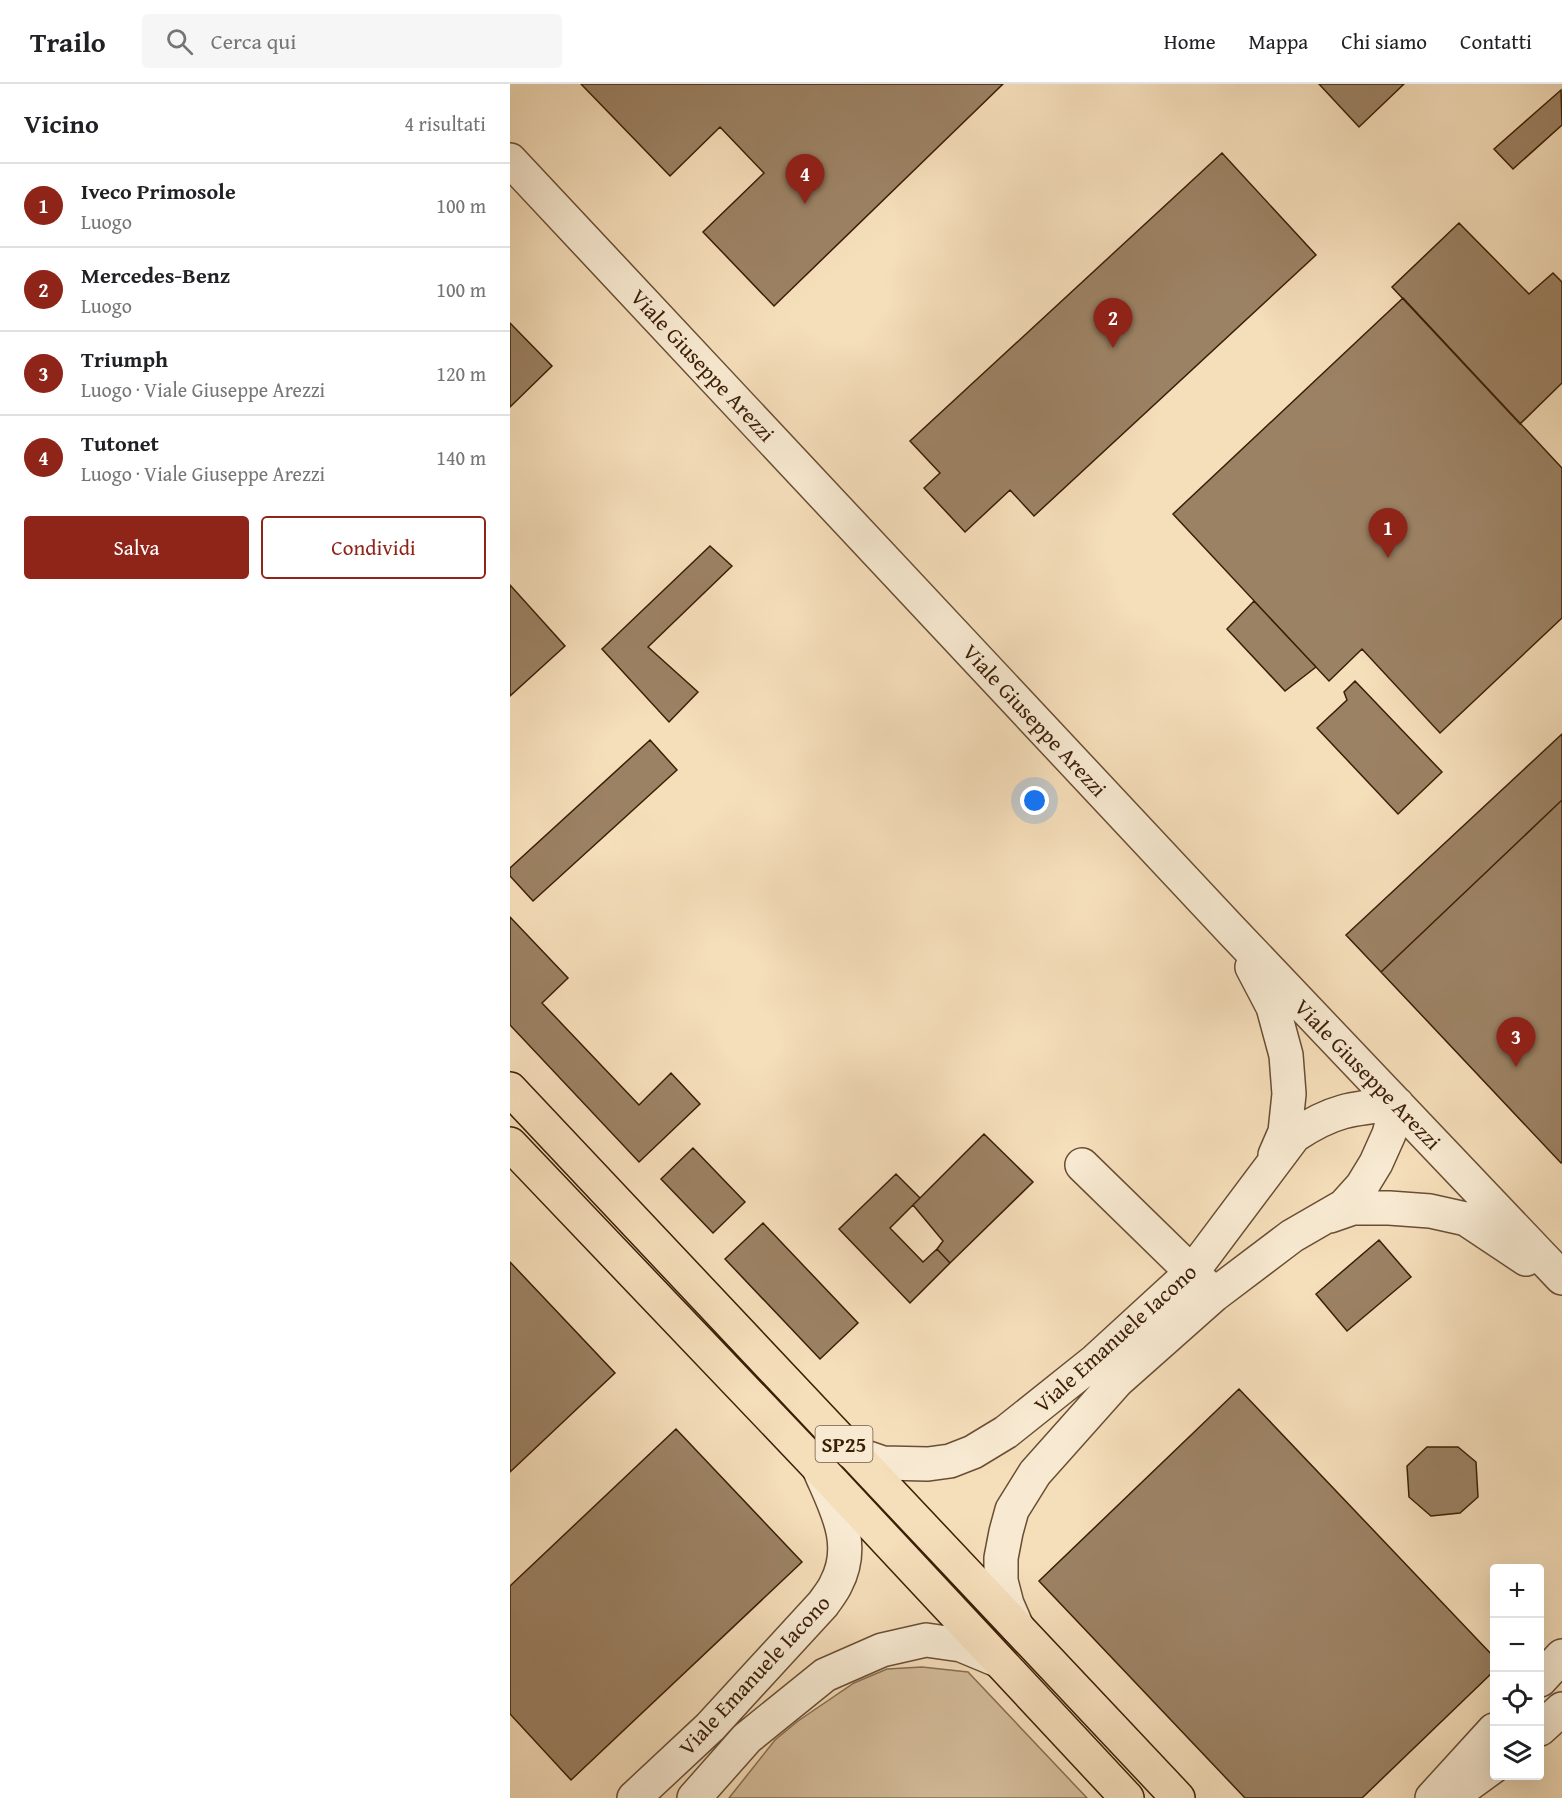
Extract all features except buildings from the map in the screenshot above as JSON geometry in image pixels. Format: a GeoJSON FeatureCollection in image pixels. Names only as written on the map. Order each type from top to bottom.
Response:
{"type":"FeatureCollection","features":[{"type":"Feature","properties":{"kind":"main road","name":"SP25"},"geometry":{"type":"LineString","coordinates":[[510,1089],[1178,1798]]}},
{"type":"Feature","properties":{"kind":"main road","name":"SP25"},"geometry":{"type":"LineString","coordinates":[[510,1144],[820,1469],[1127,1798]]}},
{"type":"Feature","properties":{"kind":"street","name":"Viale Giuseppe Arezzi"},"geometry":{"type":"LineString","coordinates":[[510,160],[1562,1280]]}},
{"type":"Feature","properties":{"kind":"street"},"geometry":{"type":"LineString","coordinates":[[1232,931],[1273,1007],[1286,1055],[1289,1094],[1286,1132],[1270,1167]]}},
{"type":"Feature","properties":{"kind":"street"},"geometry":{"type":"LineString","coordinates":[[1017,1628],[1001,1581],[1001,1558],[1012,1510],[1035,1473],[1117,1380],[1214,1295],[1292,1236],[1344,1206],[1362,1186],[1376,1163],[1389,1134],[1397,1104]]}},
{"type":"Feature","properties":{"kind":"street","name":"Viale Emanuele Iacono"},"geometry":{"type":"LineString","coordinates":[[851,1452],[883,1463],[928,1464],[950,1461],[973,1452],[1006,1432],[1095,1361],[1192,1272],[1294,1136],[1316,1121],[1339,1112],[1397,1104]]}},
{"type":"Feature","properties":{"kind":"street"},"geometry":{"type":"LineString","coordinates":[[1082,1165],[1214,1295]]}},
{"type":"Feature","properties":{"kind":"street"},"geometry":{"type":"LineString","coordinates":[[1320,1220],[1353,1208],[1430,1211],[1466,1219],[1562,1280]]}},
{"type":"Feature","properties":{"kind":"street","name":"Viale Emanuele Iacono"},"geometry":{"type":"LineString","coordinates":[[634,1798],[711,1726],[823,1604],[837,1584],[846,1554],[842,1522],[820,1469]]}},
{"type":"Feature","properties":{"kind":"street","name":"Viale Emanuele Iacono"},"geometry":{"type":"LineString","coordinates":[[694,1798],[747,1738],[825,1675],[882,1650],[926,1640],[961,1645],[997,1660]]}},
{"type":"Feature","properties":{"kind":"street"},"geometry":{"type":"LineString","coordinates":[[1544,1675],[1562,1656]]}},
{"type":"Feature","properties":{"kind":"street"},"geometry":{"type":"LineString","coordinates":[[1542,1726],[1562,1709]]}},
{"type":"Feature","properties":{"kind":"street"},"geometry":{"type":"LineString","coordinates":[[1544,1731],[1562,1719]]}},
{"type":"Feature","properties":{"kind":"street"},"geometry":{"type":"LineString","coordinates":[[1432,1798],[1490,1734]]}},
{"type":"Feature","properties":{"kind":"street"},"geometry":{"type":"LineString","coordinates":[[1450,1798],[1490,1769]]}},
{"type":"Feature","properties":{"kind":"shaded area"},"geometry":{"type":"Polygon","coordinates":[[[922,1667],[968,1672],[1087,1798],[729,1798],[775,1740],[798,1721],[854,1683],[887,1669],[922,1667]]]}},
{"type":"Feature","properties":{"kind":"place","name":"Tutonet"},"geometry":{"type":"Point","coordinates":[805,204]}},
{"type":"Feature","properties":{"kind":"place","name":"Mercedes-Benz"},"geometry":{"type":"Point","coordinates":[1113,348]}},
{"type":"Feature","properties":{"kind":"place","name":"Iveco Primosole"},"geometry":{"type":"Point","coordinates":[1388,558]}},
{"type":"Feature","properties":{"kind":"place","name":"Triumph"},"geometry":{"type":"Point","coordinates":[1516,1067]}}]}
